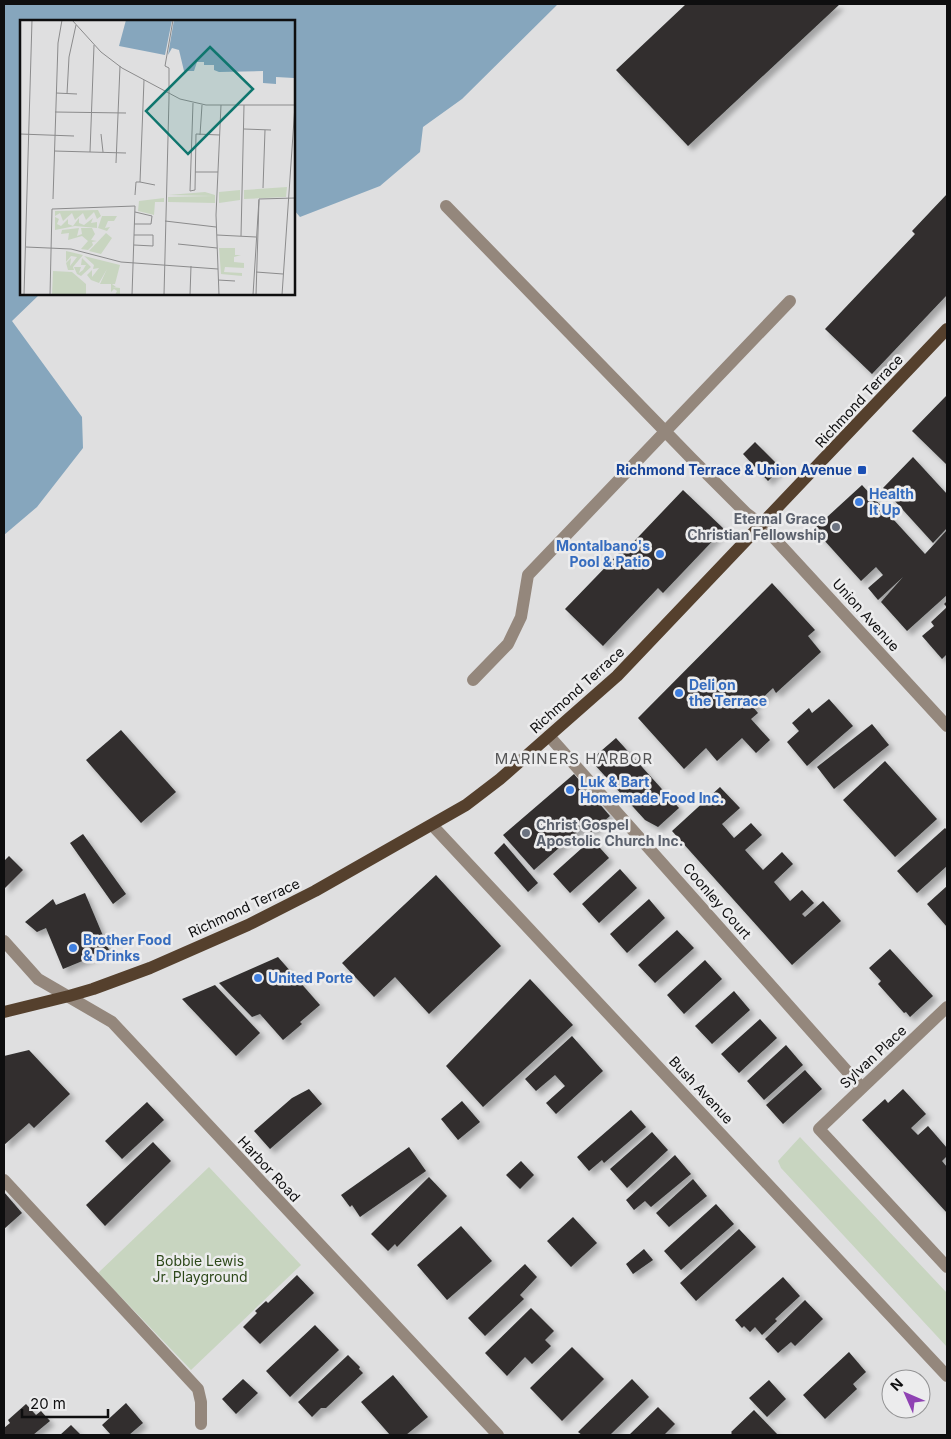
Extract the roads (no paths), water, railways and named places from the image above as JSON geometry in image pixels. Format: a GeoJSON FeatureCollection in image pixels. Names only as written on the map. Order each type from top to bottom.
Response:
{"type":"FeatureCollection","features":[{"type":"Feature","properties":{"kind":"main road","name":"Richmond Terrace"},"geometry":{"type":"LineString","coordinates":[[4,1012],[68,996],[150,968],[271,914],[466,805],[617,676],[947,329]]}},
{"type":"Feature","properties":{"kind":"street","name":"Union Avenue"},"geometry":{"type":"LineString","coordinates":[[446,206],[746,513],[762,524],[947,726]]}},
{"type":"Feature","properties":{"kind":"street"},"geometry":{"type":"LineString","coordinates":[[473,680],[508,644],[521,617],[528,575],[790,301]]}},
{"type":"Feature","properties":{"kind":"street","name":"Coonley Court"},"geometry":{"type":"LineString","coordinates":[[549,736],[862,1088]]}},
{"type":"Feature","properties":{"kind":"street","name":"Bush Avenue"},"geometry":{"type":"LineString","coordinates":[[432,825],[947,1376]]}},
{"type":"Feature","properties":{"kind":"street","name":"Harbor Road"},"geometry":{"type":"LineString","coordinates":[[4,941],[38,979],[112,1022],[498,1435]]}},
{"type":"Feature","properties":{"kind":"street","name":"Sylvan Place"},"geometry":{"type":"LineString","coordinates":[[947,1007],[819,1129],[947,1267]]}},
{"type":"Feature","properties":{"kind":"street"},"geometry":{"type":"LineString","coordinates":[[4,1180],[22,1202],[198,1389],[201,1402],[201,1424]]}},
{"type":"Feature","properties":{"kind":"water"},"geometry":{"type":"Polygon","coordinates":[[[4,4],[558,4],[462,99],[423,127],[420,152],[380,186],[300,217],[295,211],[295,20],[20,20],[20,295],[39,295],[12,321],[82,417],[83,448],[37,507],[4,535],[4,4]]]}},
{"type":"Feature","properties":{"kind":"place","name":"Richmond Terrace & Union Avenue"},"geometry":{"type":"Point","coordinates":[862,470]}},
{"type":"Feature","properties":{"kind":"place","name":"Health It Up"},"geometry":{"type":"Point","coordinates":[859,502]}},
{"type":"Feature","properties":{"kind":"place","name":"Eternal Grace Christian Fellowship"},"geometry":{"type":"Point","coordinates":[836,527]}},
{"type":"Feature","properties":{"kind":"place","name":"Montalbano's Pool & Patio"},"geometry":{"type":"Point","coordinates":[660,554]}},
{"type":"Feature","properties":{"kind":"place","name":"Deli on the Terrace"},"geometry":{"type":"Point","coordinates":[679,693]}},
{"type":"Feature","properties":{"kind":"place","name":"Luk & Bart Homemade Food Inc."},"geometry":{"type":"Point","coordinates":[570,790]}},
{"type":"Feature","properties":{"kind":"place","name":"Christ Gospel Apostolic Church Inc."},"geometry":{"type":"Point","coordinates":[526,833]}},
{"type":"Feature","properties":{"kind":"place","name":"Brother Food & Drinks"},"geometry":{"type":"Point","coordinates":[73,948]}},
{"type":"Feature","properties":{"kind":"place","name":"United Porte"},"geometry":{"type":"Point","coordinates":[258,978]}},
{"type":"Feature","properties":{"kind":"district","name":"MARINERS HARBOR"},"geometry":{"type":"Point","coordinates":[574,759]}},
{"type":"Feature","properties":{"kind":"park label","name":"Bobbie Lewis Jr. Playground"},"geometry":{"type":"Point","coordinates":[200,1269]}}]}
